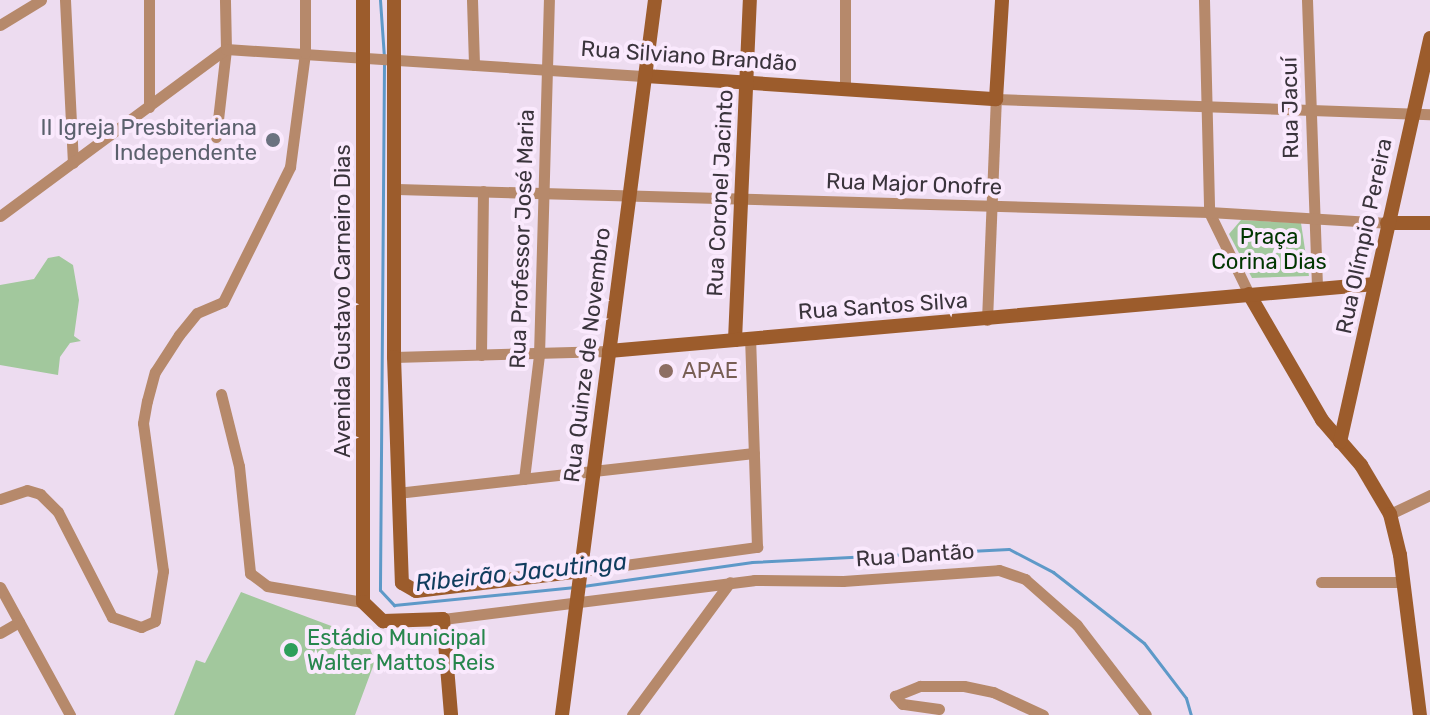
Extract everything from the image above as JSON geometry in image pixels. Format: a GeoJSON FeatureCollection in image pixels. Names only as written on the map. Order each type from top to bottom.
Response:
{"type":"FeatureCollection","features":[{"type":"Feature","properties":{"kind":"street"},"geometry":{"type":"LineString","coordinates":[[0,25],[41,0]]}},
{"type":"Feature","properties":{"kind":"street"},"geometry":{"type":"LineString","coordinates":[[65,0],[73,163]]}},
{"type":"Feature","properties":{"kind":"street"},"geometry":{"type":"LineString","coordinates":[[149,0],[149,107]]}},
{"type":"Feature","properties":{"kind":"street"},"geometry":{"type":"LineString","coordinates":[[216,137],[226,49],[225,0]]}},
{"type":"Feature","properties":{"kind":"street"},"geometry":{"type":"LineString","coordinates":[[0,499],[27,490],[40,494],[58,512],[112,617],[141,627],[155,621],[163,571],[143,423],[147,401],[155,372],[179,335],[197,313],[223,302],[290,167],[305,53],[305,0]]}},
{"type":"Feature","properties":{"kind":"street","name":"Avenida Gustavo Carneiro Dias"},"geometry":{"type":"LineString","coordinates":[[363,0],[368,57],[363,602]]}},
{"type":"Feature","properties":{"kind":"street"},"geometry":{"type":"LineString","coordinates":[[394,0],[397,189],[394,357],[400,576],[408,589],[580,574]]}},
{"type":"Feature","properties":{"kind":"street"},"geometry":{"type":"LineString","coordinates":[[472,0],[474,65]]}},
{"type":"Feature","properties":{"kind":"street","name":"Rua Professor José Maria"},"geometry":{"type":"LineString","coordinates":[[524,479],[539,355],[549,0]]}},
{"type":"Feature","properties":{"kind":"street","name":"Rua Quinze de Novembro"},"geometry":{"type":"LineString","coordinates":[[563,715],[655,0]]}},
{"type":"Feature","properties":{"kind":"street","name":"Rua Coronel Jacinto"},"geometry":{"type":"LineString","coordinates":[[580,574],[757,547],[754,453],[742,339],[742,200],[750,0]]}},
{"type":"Feature","properties":{"kind":"street"},"geometry":{"type":"LineString","coordinates":[[845,0],[845,88]]}},
{"type":"Feature","properties":{"kind":"street"},"geometry":{"type":"LineString","coordinates":[[987,320],[1002,0]]}},
{"type":"Feature","properties":{"kind":"street"},"geometry":{"type":"LineString","coordinates":[[1204,0],[1209,212],[1249,294],[1340,442],[1361,465],[1390,514],[1420,715]]}},
{"type":"Feature","properties":{"kind":"street","name":"Rua Jacuí"},"geometry":{"type":"LineString","coordinates":[[1307,0],[1311,216]]}},
{"type":"Feature","properties":{"kind":"street","name":"Rua Olímpio Pereira"},"geometry":{"type":"LineString","coordinates":[[1340,442],[1430,38]]}},
{"type":"Feature","properties":{"kind":"street"},"geometry":{"type":"LineString","coordinates":[[0,216],[226,49]]}},
{"type":"Feature","properties":{"kind":"street","name":"Rua Silviano Brandão"},"geometry":{"type":"LineString","coordinates":[[226,49],[996,99],[1430,114]]}},
{"type":"Feature","properties":{"kind":"street","name":"Rua Major Onofre"},"geometry":{"type":"LineString","coordinates":[[397,189],[992,209],[1209,212],[1430,223]]}},
{"type":"Feature","properties":{"kind":"street"},"geometry":{"type":"LineString","coordinates":[[481,355],[483,191]]}},
{"type":"Feature","properties":{"kind":"street"},"geometry":{"type":"LineString","coordinates":[[1311,216],[1317,287]]}},
{"type":"Feature","properties":{"kind":"street","name":"Rua Santos Silva"},"geometry":{"type":"LineString","coordinates":[[394,357],[609,351],[1375,284]]}},
{"type":"Feature","properties":{"kind":"street"},"geometry":{"type":"LineString","coordinates":[[221,394],[247,519],[247,566],[256,580],[363,602],[383,621],[443,619],[451,715]]}},
{"type":"Feature","properties":{"kind":"street"},"geometry":{"type":"LineString","coordinates":[[397,493],[594,474],[754,453]]}},
{"type":"Feature","properties":{"kind":"street"},"geometry":{"type":"LineString","coordinates":[[1390,514],[1430,495]]}},
{"type":"Feature","properties":{"kind":"street","name":"Rua Dantão"},"geometry":{"type":"LineString","coordinates":[[443,619],[730,582],[768,579],[843,581],[974,569],[999,570],[1025,579],[1077,625],[1146,715]]}},
{"type":"Feature","properties":{"kind":"street"},"geometry":{"type":"LineString","coordinates":[[632,715],[730,582]]}},
{"type":"Feature","properties":{"kind":"street"},"geometry":{"type":"LineString","coordinates":[[1321,582],[1402,582]]}},
{"type":"Feature","properties":{"kind":"street"},"geometry":{"type":"LineString","coordinates":[[0,587],[70,715]]}},
{"type":"Feature","properties":{"kind":"street"},"geometry":{"type":"LineString","coordinates":[[0,633],[19,622]]}},
{"type":"Feature","properties":{"kind":"street"},"geometry":{"type":"LineString","coordinates":[[939,709],[902,704],[895,696],[920,686],[964,686],[993,692],[1043,715]]}},
{"type":"Feature","properties":{"kind":"green space","name":"Praça Corina Dias"},"geometry":{"type":"Polygon","coordinates":[[[1241,220],[1301,223],[1309,276],[1252,278],[1229,234],[1241,220]]]}},
{"type":"Feature","properties":{"kind":"green space"},"geometry":{"type":"Polygon","coordinates":[[[59,256],[73,265],[79,300],[74,336],[81,341],[70,343],[60,357],[58,375],[0,365],[0,285],[34,279],[48,258],[59,256]]]}},
{"type":"Feature","properties":{"kind":"green space","name":"Estádio Municipal Walter Mattos Reis"},"geometry":{"type":"Polygon","coordinates":[[[241,592],[366,639],[375,661],[355,715],[174,715],[196,660],[205,663],[241,592]]]}},
{"type":"Feature","properties":{"kind":"waterway","name":"Ribeirão Jacutinga"},"geometry":{"type":"LineString","coordinates":[[380,0],[384,57]]}},
{"type":"Feature","properties":{"kind":"waterway","name":"Ribeirão Jacutinga"},"geometry":{"type":"LineString","coordinates":[[384,64],[380,590],[394,605],[575,587]]}},
{"type":"Feature","properties":{"kind":"waterway","name":"Ribeirão Jacutinga"},"geometry":{"type":"LineString","coordinates":[[583,586],[752,562],[1009,549],[1053,572],[1144,643],[1186,698],[1191,715]]}},
{"type":"Feature","properties":{"kind":"place","name":"II Igreja Presbiteriana Independente"},"geometry":{"type":"Point","coordinates":[273,140]}},
{"type":"Feature","properties":{"kind":"place","name":"APAE"},"geometry":{"type":"Point","coordinates":[666,371]}},
{"type":"Feature","properties":{"kind":"place","name":"Estádio Municipal Walter Mattos Reis"},"geometry":{"type":"Point","coordinates":[291,650]}}]}
